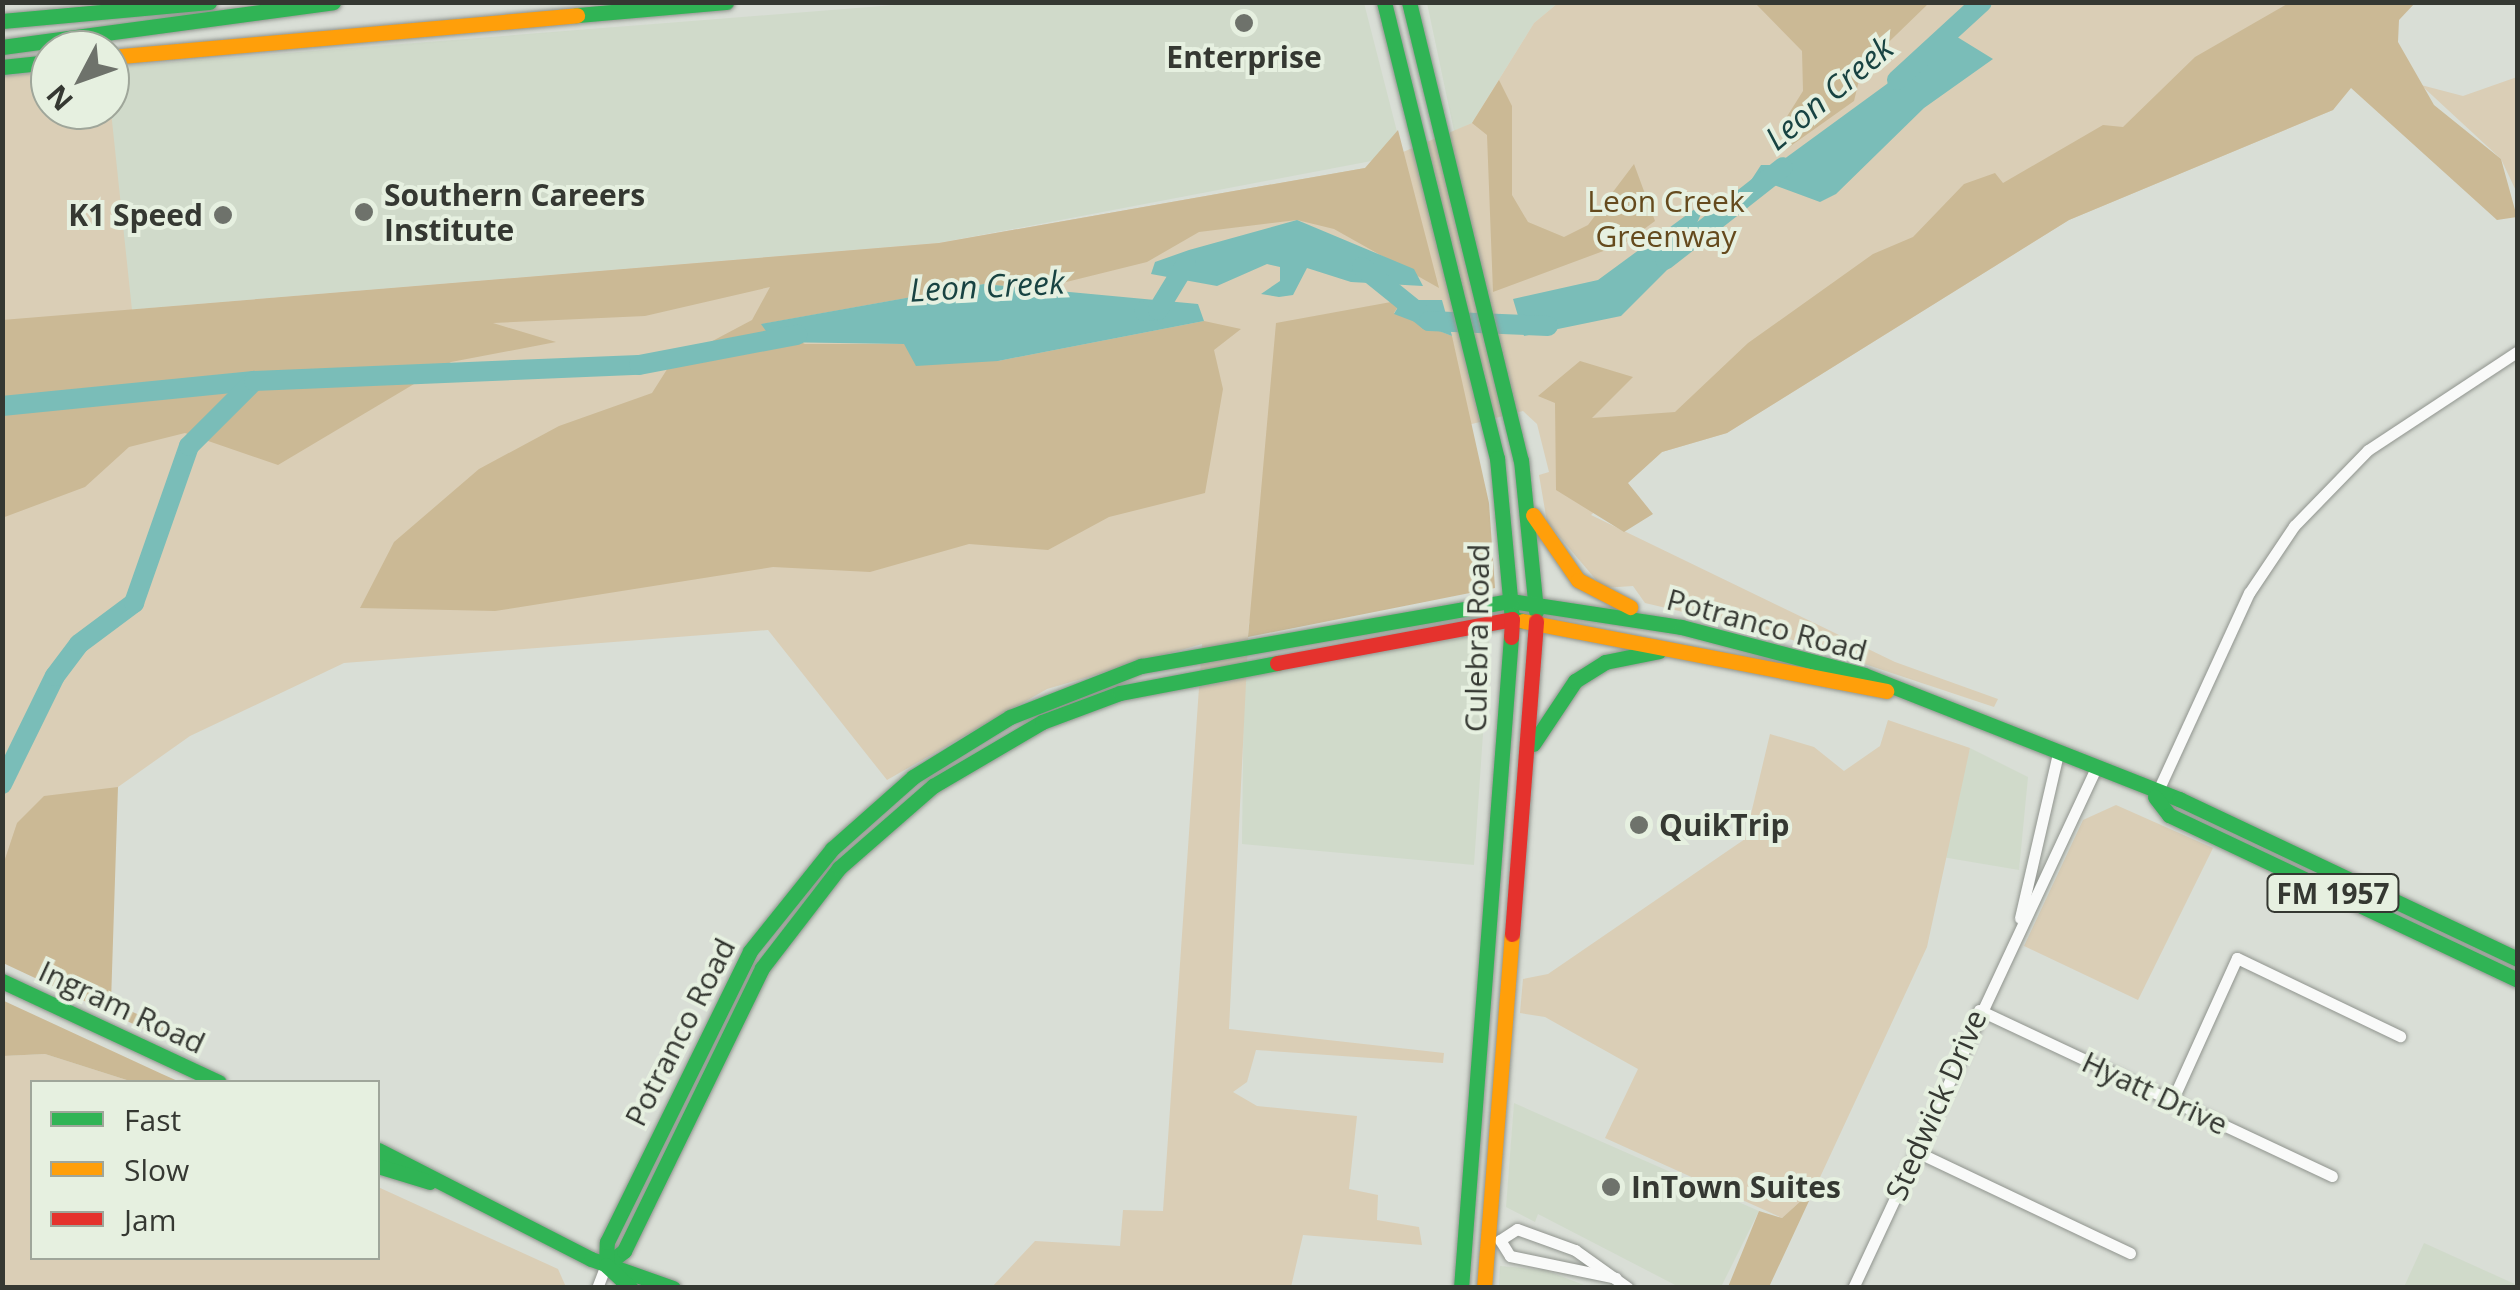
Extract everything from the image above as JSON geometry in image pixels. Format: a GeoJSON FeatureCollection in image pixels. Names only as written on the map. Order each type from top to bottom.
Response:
{"type":"FeatureCollection","features":[{"type":"Feature","properties":{"kind":"main road"},"geometry":{"type":"LineString","coordinates":[[2,21],[209,2]]}},
{"type":"Feature","properties":{"kind":"main road"},"geometry":{"type":"LineString","coordinates":[[2,47],[334,2]]}},
{"type":"Feature","properties":{"kind":"main road"},"geometry":{"type":"LineString","coordinates":[[130,55],[726,2]]}},
{"type":"Feature","properties":{"kind":"main road","name":"Culebra Road"},"geometry":{"type":"LineString","coordinates":[[1409,2],[1513,423],[1528,506],[1536,602],[1494,1240],[1484,1288]]}},
{"type":"Feature","properties":{"kind":"main road"},"geometry":{"type":"LineString","coordinates":[[1418,2],[1419,48]]}},
{"type":"Feature","properties":{"kind":"main road","name":"Culebra Road"},"geometry":{"type":"LineString","coordinates":[[1383,7],[1490,429],[1511,601],[1461,1288]]}},
{"type":"Feature","properties":{"kind":"main road"},"geometry":{"type":"LineString","coordinates":[[2,67],[30,64]]}},
{"type":"Feature","properties":{"kind":"main road"},"geometry":{"type":"LineString","coordinates":[[1528,506],[1578,580],[1681,627]]}},
{"type":"Feature","properties":{"kind":"main road","name":"Potranco Road"},"geometry":{"type":"LineString","coordinates":[[606,1266],[608,1242],[692,1060],[738,972],[798,886],[878,804],[969,739],[1059,694],[1173,659],[1511,601],[1681,627],[1864,676],[1886,691]]}},
{"type":"Feature","properties":{"kind":"main road","name":"Potranco Road"},"geometry":{"type":"LineString","coordinates":[[606,1266],[624,1251],[709,1068],[762,968],[821,889],[893,818],[979,756],[1068,712],[1178,678],[1512,620],[1679,648],[1857,693],[1886,691]]}},
{"type":"Feature","properties":{"kind":"main road"},"geometry":{"type":"LineString","coordinates":[[1528,757],[1552,706],[1582,675],[1618,658],[1679,648]]}},
{"type":"Feature","properties":{"kind":"main road"},"geometry":{"type":"LineString","coordinates":[[1173,659],[1178,678]]}},
{"type":"Feature","properties":{"kind":"main road","name":"FM 1957"},"geometry":{"type":"LineString","coordinates":[[1886,691],[2095,770],[2154,798],[2170,815],[2518,980]]}},
{"type":"Feature","properties":{"kind":"main road"},"geometry":{"type":"LineString","coordinates":[[969,739],[979,756]]}},
{"type":"Feature","properties":{"kind":"main road","name":"FM 1957"},"geometry":{"type":"LineString","coordinates":[[2154,798],[2179,799],[2518,960]]}},
{"type":"Feature","properties":{"kind":"main road","name":"Ingram Road"},"geometry":{"type":"LineString","coordinates":[[2,981],[215,1080]]}},
{"type":"Feature","properties":{"kind":"main road"},"geometry":{"type":"LineString","coordinates":[[692,1060],[709,1068]]}},
{"type":"Feature","properties":{"kind":"main road"},"geometry":{"type":"LineString","coordinates":[[380,1151],[430,1182],[606,1266],[673,1288]]}},
{"type":"Feature","properties":{"kind":"main road"},"geometry":{"type":"LineString","coordinates":[[380,1167],[430,1182]]}},
{"type":"Feature","properties":{"kind":"main road"},"geometry":{"type":"LineString","coordinates":[[606,1266],[631,1288]]}},
{"type":"Feature","properties":{"kind":"street"},"geometry":{"type":"LineString","coordinates":[[2154,798],[2249,593],[2294,526],[2368,450],[2518,351]]}},
{"type":"Feature","properties":{"kind":"street","name":"Stedwick Drive"},"geometry":{"type":"LineString","coordinates":[[2020,922],[2058,754]]}},
{"type":"Feature","properties":{"kind":"street","name":"Stedwick Drive"},"geometry":{"type":"LineString","coordinates":[[1853,1288],[2020,922],[2095,770]]}},
{"type":"Feature","properties":{"kind":"street"},"geometry":{"type":"LineString","coordinates":[[2172,1101],[2237,958],[2400,1036]]}},
{"type":"Feature","properties":{"kind":"street","name":"Hyatt Drive"},"geometry":{"type":"LineString","coordinates":[[1979,1010],[2332,1176]]}},
{"type":"Feature","properties":{"kind":"street"},"geometry":{"type":"LineString","coordinates":[[1915,1151],[2130,1253]]}},
{"type":"Feature","properties":{"kind":"street"},"geometry":{"type":"LineString","coordinates":[[1466,1236],[1494,1240],[1517,1229],[1575,1250],[1628,1288]]}},
{"type":"Feature","properties":{"kind":"street"},"geometry":{"type":"LineString","coordinates":[[1494,1240],[1510,1256],[1616,1278]]}},
{"type":"Feature","properties":{"kind":"street"},"geometry":{"type":"LineString","coordinates":[[597,1288],[606,1266]]}},
{"type":"Feature","properties":{"kind":"shaded area"},"geometry":{"type":"Polygon","coordinates":[[[920,3],[1364,3],[1403,155],[939,243],[3,320],[3,76],[30,74],[30,130],[130,130],[130,65],[920,3]]]}},
{"type":"Feature","properties":{"kind":"shaded area"},"geometry":{"type":"Polygon","coordinates":[[[1427,3],[1558,3],[1534,23],[1472,123],[1454,131],[1427,3]]]}},
{"type":"Feature","properties":{"kind":"shaded area"},"geometry":{"type":"Polygon","coordinates":[[[1755,3],[1929,3],[1862,68],[1854,101],[1785,150],[1781,126],[1803,91],[1802,51],[1755,3]]]}},
{"type":"Feature","properties":{"kind":"shaded area"},"geometry":{"type":"Polygon","coordinates":[[[2289,3],[2415,3],[2399,20],[2398,42],[2434,105],[2501,159],[2517,217],[2497,220],[2351,88],[2333,110],[2069,220],[1727,433],[1662,452],[1628,483],[1653,514],[1624,532],[1556,490],[1555,403],[1538,396],[1580,361],[1633,377],[1592,418],[1675,412],[1748,343],[1873,254],[1913,237],[1964,184],[1995,173],[2003,183],[2103,125],[2123,127],[2195,57],[2289,3]]]}},
{"type":"Feature","properties":{"kind":"shaded area"},"geometry":{"type":"Polygon","coordinates":[[[1499,80],[1512,106],[1512,195],[1528,222],[1564,237],[1588,225],[1634,164],[1655,221],[1625,243],[1493,292],[1487,135],[1472,123],[1499,80]]]}},
{"type":"Feature","properties":{"kind":"shaded area"},"geometry":{"type":"Polygon","coordinates":[[[1398,130],[1439,288],[1334,229],[1297,220],[1199,232],[1147,262],[1038,289],[984,284],[762,324],[805,344],[904,344],[998,361],[1204,321],[1241,329],[1214,350],[1223,389],[1205,493],[1109,517],[1048,550],[969,544],[870,572],[773,567],[495,611],[360,608],[394,542],[479,469],[559,426],[652,393],[671,363],[752,320],[770,287],[645,316],[493,323],[556,342],[451,362],[278,465],[185,433],[129,447],[85,487],[2,518],[2,320],[939,243],[1365,168],[1398,130]]]}},
{"type":"Feature","properties":{"kind":"shaded area"},"geometry":{"type":"Polygon","coordinates":[[[1402,300],[1394,313],[1452,336],[1489,503],[1495,588],[1248,637],[1276,323],[1402,300]]]}},
{"type":"Feature","properties":{"kind":"shaded area"},"geometry":{"type":"Polygon","coordinates":[[[1490,632],[1474,865],[1242,844],[1244,677],[1490,632]]]}},
{"type":"Feature","properties":{"kind":"shaded area"},"geometry":{"type":"Polygon","coordinates":[[[1970,748],[2028,777],[2019,870],[1942,857],[1970,748]]]}},
{"type":"Feature","properties":{"kind":"shaded area"},"geometry":{"type":"Polygon","coordinates":[[[118,787],[111,1002],[185,1036],[176,1044],[3,963],[3,865],[17,823],[44,796],[118,787]]]}},
{"type":"Feature","properties":{"kind":"shaded area"},"geometry":{"type":"Polygon","coordinates":[[[2,1000],[176,1080],[127,1080],[45,1054],[3,1056],[2,1000]]]}},
{"type":"Feature","properties":{"kind":"shaded area"},"geometry":{"type":"Polygon","coordinates":[[[1514,1103],[1759,1211],[1721,1287],[1681,1288],[1538,1214],[1535,1222],[1506,1207],[1514,1103]]]}},
{"type":"Feature","properties":{"kind":"shaded area"},"geometry":{"type":"Polygon","coordinates":[[[1815,1188],[1769,1287],[1728,1287],[1759,1211],[1782,1218],[1815,1188]]]}},
{"type":"Feature","properties":{"kind":"shaded area"},"geometry":{"type":"Polygon","coordinates":[[[2424,1243],[2517,1285],[2517,1287],[2404,1287],[2424,1243]]]}},
{"type":"Feature","properties":{"kind":"shaded area"},"geometry":{"type":"Polygon","coordinates":[[[1500,1266],[1545,1270],[1589,1287],[1499,1287],[1500,1266]]]}},
{"type":"Feature","properties":{"kind":"green space","name":"Leon Creek Greenway"},"geometry":{"type":"Polygon","coordinates":[[[1558,3],[2403,3],[2333,110],[2069,220],[1727,433],[1662,452],[1591,515],[1895,662],[1998,699],[1994,707],[1768,632],[1645,603],[1633,586],[1603,588],[1547,522],[1539,475],[1549,472],[1537,424],[1523,411],[1460,427],[1249,622],[1229,1029],[1444,1053],[1443,1063],[1256,1050],[1247,1082],[1233,1092],[1257,1106],[1357,1116],[1349,1189],[1378,1195],[1377,1220],[1419,1227],[1422,1245],[1303,1235],[1291,1287],[992,1287],[1035,1241],[1120,1246],[1123,1210],[1163,1211],[1202,644],[1047,689],[887,780],[768,630],[344,663],[190,736],[118,787],[3,901],[3,76],[30,74],[30,130],[113,130],[132,310],[939,243],[1365,168],[1472,123],[1534,23],[1558,3]]]}},
{"type":"Feature","properties":{"kind":"green space"},"geometry":{"type":"Polygon","coordinates":[[[2517,77],[2517,193],[2501,159],[2421,85],[2463,96],[2517,77]]]}},
{"type":"Feature","properties":{"kind":"green space"},"geometry":{"type":"Polygon","coordinates":[[[1888,720],[1970,748],[1927,947],[1815,1188],[1782,1218],[1605,1138],[1638,1069],[1545,1017],[1520,1013],[1523,979],[1548,974],[1745,839],[1770,734],[1814,747],[1844,771],[1880,746],[1888,720]]]}},
{"type":"Feature","properties":{"kind":"green space"},"geometry":{"type":"Polygon","coordinates":[[[2116,805],[2213,848],[2138,1000],[2024,946],[2083,820],[2116,805]]]}},
{"type":"Feature","properties":{"kind":"green space"},"geometry":{"type":"Polygon","coordinates":[[[45,1054],[127,1080],[30,1080],[30,1260],[380,1260],[380,1188],[558,1269],[566,1287],[3,1288],[3,1056],[45,1054]]]}},
{"type":"Feature","properties":{"kind":"water"},"geometry":{"type":"Polygon","coordinates":[[[1954,35],[1993,59],[1924,108],[1836,194],[1820,202],[1774,185],[1746,188],[1761,165],[1776,165],[1954,35]]]}},
{"type":"Feature","properties":{"kind":"water"},"geometry":{"type":"Polygon","coordinates":[[[1707,200],[1684,253],[1621,316],[1524,336],[1513,299],[1598,280],[1707,200]]]}},
{"type":"Feature","properties":{"kind":"water"},"geometry":{"type":"Polygon","coordinates":[[[1297,220],[1414,269],[1423,286],[1351,282],[1307,268],[1293,295],[1279,297],[1261,294],[1280,281],[1280,267],[1267,264],[1217,286],[1151,274],[1155,262],[1297,220]]]}},
{"type":"Feature","properties":{"kind":"water"},"geometry":{"type":"Polygon","coordinates":[[[984,284],[1198,304],[1204,321],[998,361],[916,366],[904,344],[774,342],[761,324],[984,284]]]}},
{"type":"Feature","properties":{"kind":"water"},"geometry":{"type":"Polygon","coordinates":[[[1402,300],[1442,300],[1452,336],[1394,314],[1402,300]]]}},
{"type":"Feature","properties":{"kind":"waterway","name":"Leon Creek"},"geometry":{"type":"LineString","coordinates":[[1897,80],[1982,2]]}},
{"type":"Feature","properties":{"kind":"waterway"},"geometry":{"type":"LineString","coordinates":[[1665,260],[1783,167]]}},
{"type":"Feature","properties":{"kind":"waterway","name":"Leon Creek"},"geometry":{"type":"LineString","coordinates":[[1144,311],[1158,310],[1186,264]]}},
{"type":"Feature","properties":{"kind":"waterway","name":"Leon Creek"},"geometry":{"type":"LineString","coordinates":[[1362,267],[1429,321],[1548,326]]}},
{"type":"Feature","properties":{"kind":"waterway","name":"Leon Creek"},"geometry":{"type":"LineString","coordinates":[[2,784],[55,676],[79,644],[134,603],[189,446],[254,381],[639,365],[797,335]]}},
{"type":"Feature","properties":{"kind":"waterway"},"geometry":{"type":"LineString","coordinates":[[2,406],[254,381]]}},
{"type":"Feature","properties":{"kind":"traffic: fast"},"geometry":{"type":"LineString","coordinates":[[2,21],[209,2]]}},
{"type":"Feature","properties":{"kind":"traffic: fast"},"geometry":{"type":"LineString","coordinates":[[2,47],[333,2]]}},
{"type":"Feature","properties":{"kind":"traffic: fast"},"geometry":{"type":"LineString","coordinates":[[577,15],[726,2]]}},
{"type":"Feature","properties":{"kind":"traffic: fast"},"geometry":{"type":"LineString","coordinates":[[1384,2],[1497,458],[1512,619],[1523,621]]}},
{"type":"Feature","properties":{"kind":"traffic: fast"},"geometry":{"type":"LineString","coordinates":[[1409,2],[1521,460],[1536,611]]}},
{"type":"Feature","properties":{"kind":"traffic: fast"},"geometry":{"type":"LineString","coordinates":[[2,67],[30,64]]}},
{"type":"Feature","properties":{"kind":"traffic: fast"},"geometry":{"type":"LineString","coordinates":[[606,1265],[607,1242],[750,951],[832,849],[913,777],[1010,717],[1141,666],[1511,601]]}},
{"type":"Feature","properties":{"kind":"traffic: fast"},"geometry":{"type":"LineString","coordinates":[[1511,601],[1681,627],[1864,675],[2179,799],[2518,959]]}},
{"type":"Feature","properties":{"kind":"traffic: fast"},"geometry":{"type":"LineString","coordinates":[[1461,1288],[1511,637]]}},
{"type":"Feature","properties":{"kind":"traffic: fast"},"geometry":{"type":"LineString","coordinates":[[1533,744],[1575,681],[1605,662],[1659,651]]}},
{"type":"Feature","properties":{"kind":"traffic: fast"},"geometry":{"type":"LineString","coordinates":[[606,1265],[624,1251],[762,968],[839,868],[933,786],[1042,722],[1120,693],[1277,663]]}},
{"type":"Feature","properties":{"kind":"traffic: fast"},"geometry":{"type":"LineString","coordinates":[[2155,797],[2169,815],[2518,980]]}},
{"type":"Feature","properties":{"kind":"traffic: fast"},"geometry":{"type":"LineString","coordinates":[[2,981],[215,1080]]}},
{"type":"Feature","properties":{"kind":"traffic: fast"},"geometry":{"type":"LineString","coordinates":[[380,1151],[591,1259],[673,1288]]}},
{"type":"Feature","properties":{"kind":"traffic: fast"},"geometry":{"type":"LineString","coordinates":[[380,1167],[430,1182]]}},
{"type":"Feature","properties":{"kind":"traffic: fast"},"geometry":{"type":"LineString","coordinates":[[606,1265],[631,1288]]}},
{"type":"Feature","properties":{"kind":"traffic: slow"},"geometry":{"type":"LineString","coordinates":[[130,55],[577,15]]}},
{"type":"Feature","properties":{"kind":"traffic: slow"},"geometry":{"type":"LineString","coordinates":[[1533,515],[1578,580],[1630,607]]}},
{"type":"Feature","properties":{"kind":"traffic: slow"},"geometry":{"type":"LineString","coordinates":[[1523,621],[1886,691]]}},
{"type":"Feature","properties":{"kind":"traffic: slow"},"geometry":{"type":"LineString","coordinates":[[1484,1288],[1512,934]]}},
{"type":"Feature","properties":{"kind":"traffic: jam"},"geometry":{"type":"LineString","coordinates":[[1277,663],[1512,619],[1511,637]]}},
{"type":"Feature","properties":{"kind":"traffic: jam"},"geometry":{"type":"LineString","coordinates":[[1512,934],[1536,621]]}},
{"type":"Feature","properties":{"kind":"place","name":"Enterprise"},"geometry":{"type":"Point","coordinates":[1244,23]}},
{"type":"Feature","properties":{"kind":"place","name":"Southern Careers Institute"},"geometry":{"type":"Point","coordinates":[364,212]}},
{"type":"Feature","properties":{"kind":"place","name":"K1 Speed"},"geometry":{"type":"Point","coordinates":[223,215]}},
{"type":"Feature","properties":{"kind":"place","name":"QuikTrip"},"geometry":{"type":"Point","coordinates":[1639,825]}},
{"type":"Feature","properties":{"kind":"place","name":"InTown Suites"},"geometry":{"type":"Point","coordinates":[1611,1187]}}]}
